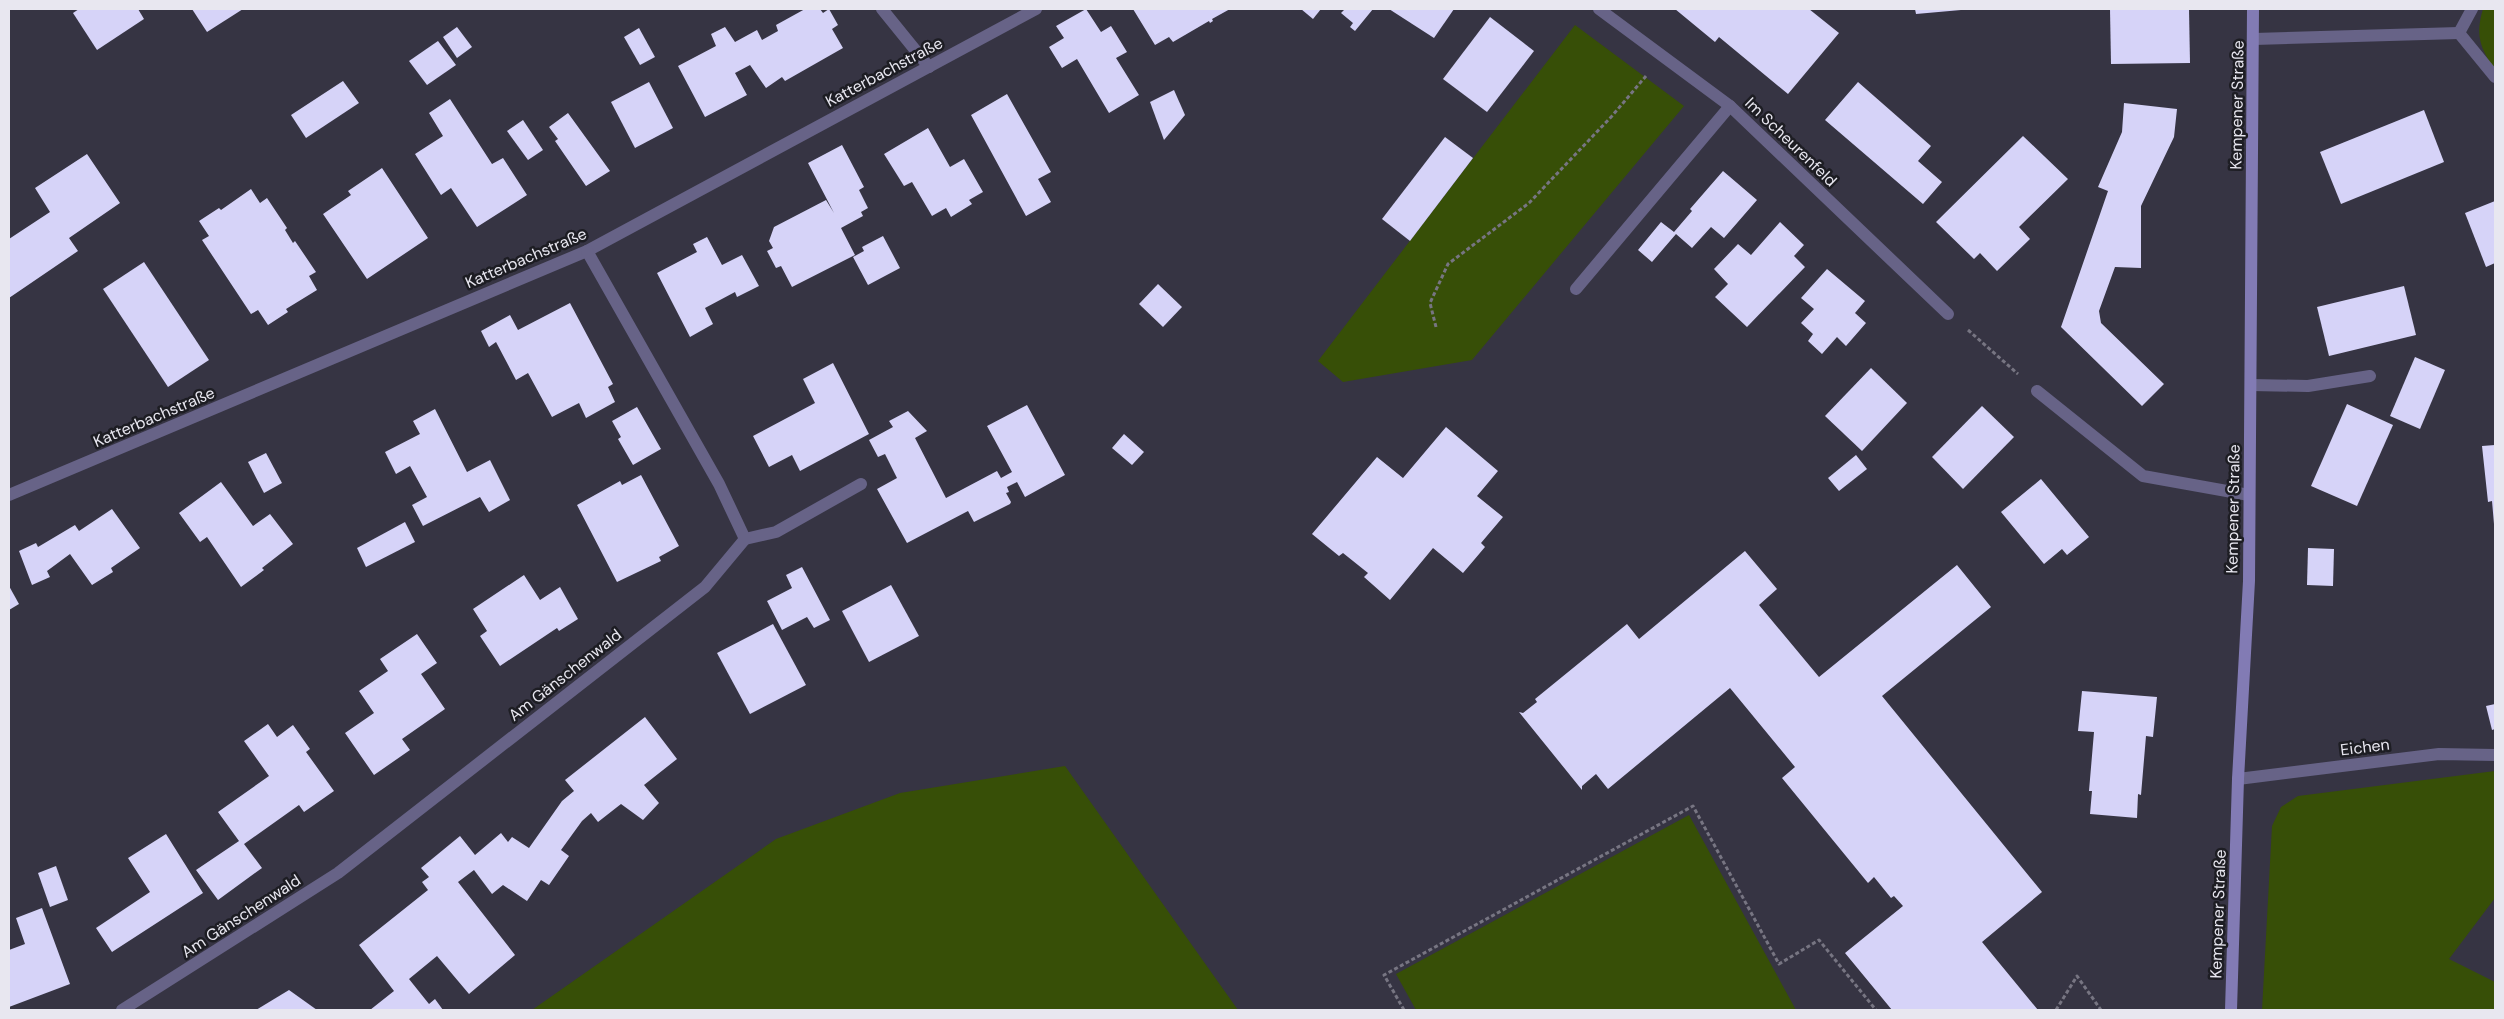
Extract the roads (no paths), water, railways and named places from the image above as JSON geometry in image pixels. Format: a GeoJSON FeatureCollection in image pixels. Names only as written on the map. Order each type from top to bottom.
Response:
{"type":"FeatureCollection","features":[{"type":"Feature","properties":{"kind":"main road","name":"Kempener Straße"},"geometry":{"type":"LineString","coordinates":[[2231,1010],[2238,779],[2249,580],[2253,9]]}},
{"type":"Feature","properties":{"kind":"street"},"geometry":{"type":"LineString","coordinates":[[882,9],[929,67]]}},
{"type":"Feature","properties":{"kind":"street","name":"Katterbachstraße"},"geometry":{"type":"LineString","coordinates":[[9,495],[587,251],[1036,9]]}},
{"type":"Feature","properties":{"kind":"street","name":"Im Scheurenfeld"},"geometry":{"type":"LineString","coordinates":[[1599,9],[1730,106],[1948,314]]}},
{"type":"Feature","properties":{"kind":"street"},"geometry":{"type":"LineString","coordinates":[[2459,34],[2472,9]]}},
{"type":"Feature","properties":{"kind":"street"},"geometry":{"type":"LineString","coordinates":[[2254,39],[2459,34]]}},
{"type":"Feature","properties":{"kind":"street"},"geometry":{"type":"LineString","coordinates":[[2459,34],[2495,77]]}},
{"type":"Feature","properties":{"kind":"street"},"geometry":{"type":"LineString","coordinates":[[1576,289],[1730,106]]}},
{"type":"Feature","properties":{"kind":"street"},"geometry":{"type":"LineString","coordinates":[[587,251],[719,484],[745,539],[776,532],[861,484]]}},
{"type":"Feature","properties":{"kind":"street"},"geometry":{"type":"LineString","coordinates":[[2251,385],[2308,386],[2370,376]]}},
{"type":"Feature","properties":{"kind":"street"},"geometry":{"type":"LineString","coordinates":[[2037,391],[2143,476],[2249,496]]}},
{"type":"Feature","properties":{"kind":"street","name":"Am Gänschenwald"},"geometry":{"type":"LineString","coordinates":[[122,1010],[338,873],[705,587],[745,539]]}},
{"type":"Feature","properties":{"kind":"street","name":"Eichen"},"geometry":{"type":"LineString","coordinates":[[2238,779],[2438,754],[2495,755]]}}]}
